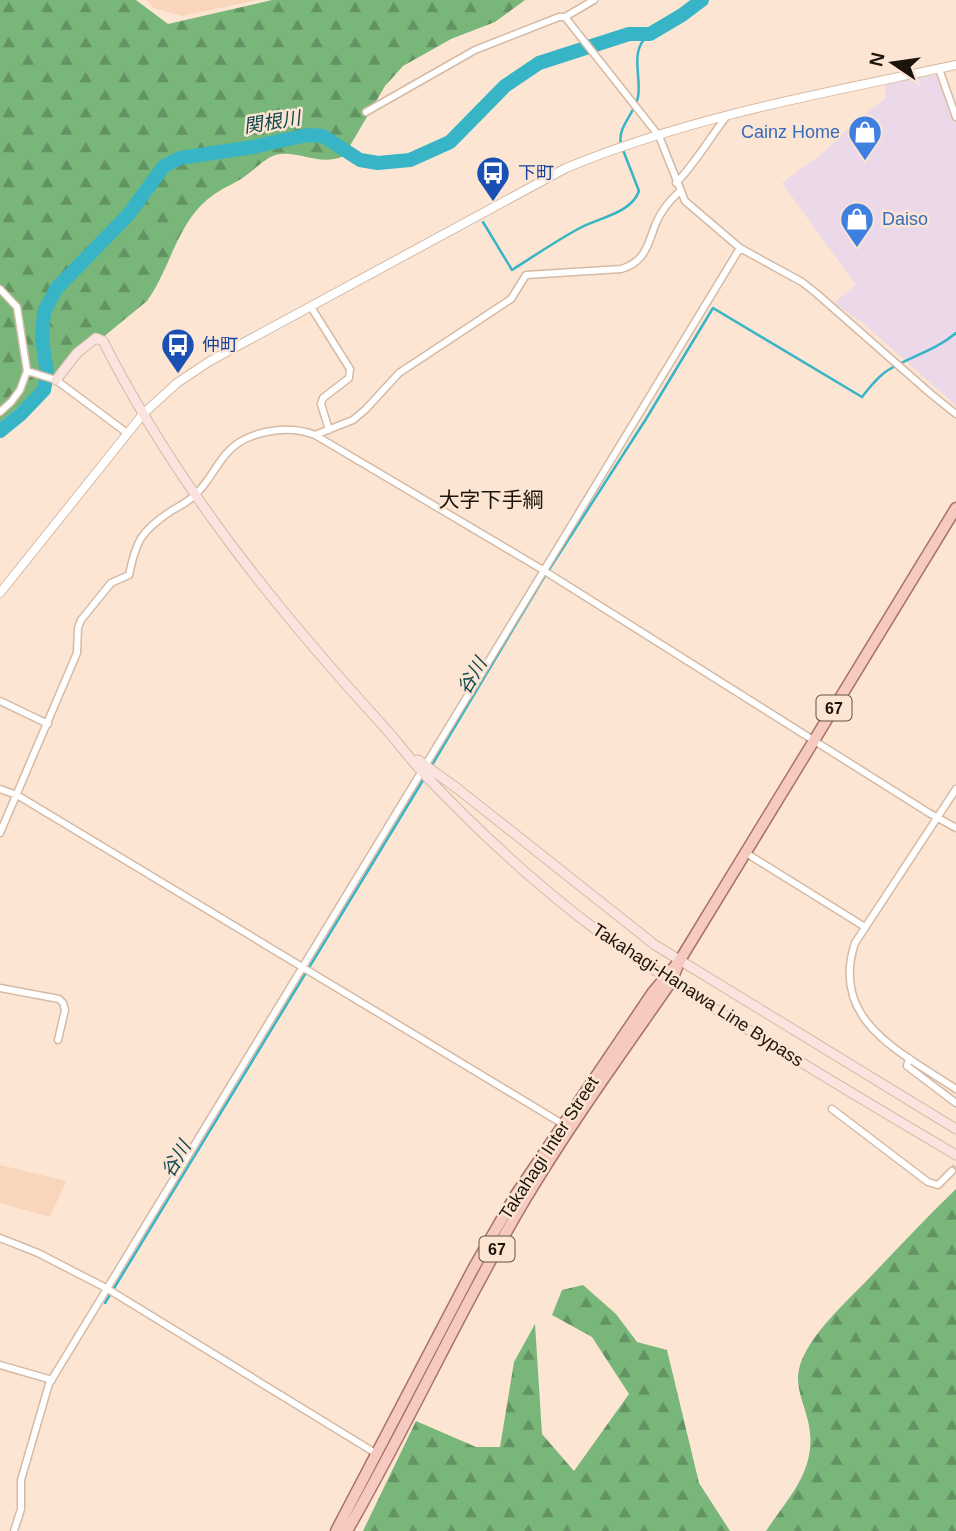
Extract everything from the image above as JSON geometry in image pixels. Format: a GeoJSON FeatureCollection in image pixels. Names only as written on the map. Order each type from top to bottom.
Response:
{"type":"FeatureCollection","features":[{"type":"Feature","properties":{"kind":"main road","name":"Takahagi-Hanawa Line Bypass"},"geometry":{"type":"LineString","coordinates":[[53,378],[92,340],[100,338],[143,414],[195,496],[291,623],[485,837],[520,868],[600,933],[667,979],[783,1053],[956,1155]]}},
{"type":"Feature","properties":{"kind":"main road","name":"Takahagi Inter Street"},"geometry":{"type":"LineString","coordinates":[[335,1531],[473,1269],[516,1196],[680,960],[956,508]]}},
{"type":"Feature","properties":{"kind":"main road","name":"Takahagi-Hanawa Line Bypass"},"geometry":{"type":"LineString","coordinates":[[423,768],[458,789],[620,919],[680,960],[956,1129]]}},
{"type":"Feature","properties":{"kind":"main road","name":"Takahagi Inter Street"},"geometry":{"type":"LineString","coordinates":[[347,1531],[483,1275],[566,1126]]}},
{"type":"Feature","properties":{"kind":"street"},"geometry":{"type":"LineString","coordinates":[[366,112],[475,50],[565,17],[594,0]]}},
{"type":"Feature","properties":{"kind":"street"},"geometry":{"type":"LineString","coordinates":[[565,17],[659,136],[679,192],[692,209],[740,248],[809,287],[956,414]]}},
{"type":"Feature","properties":{"kind":"street"},"geometry":{"type":"LineString","coordinates":[[0,593],[143,414],[194,371],[566,168],[608,151],[776,103],[956,65]]}},
{"type":"Feature","properties":{"kind":"street"},"geometry":{"type":"LineString","coordinates":[[939,69],[956,117]]}},
{"type":"Feature","properties":{"kind":"street"},"geometry":{"type":"LineString","coordinates":[[676,183],[690,169],[703,146],[726,117]]}},
{"type":"Feature","properties":{"kind":"street"},"geometry":{"type":"LineString","coordinates":[[315,435],[353,420],[399,373],[511,299],[526,275],[621,269],[634,264],[649,245],[657,221],[679,192]]}},
{"type":"Feature","properties":{"kind":"street"},"geometry":{"type":"LineString","coordinates":[[15,1531],[21,1509],[21,1480],[34,1430],[52,1380],[740,248]]}},
{"type":"Feature","properties":{"kind":"street"},"geometry":{"type":"LineString","coordinates":[[0,289],[17,307],[30,372],[20,390],[0,412]]}},
{"type":"Feature","properties":{"kind":"street"},"geometry":{"type":"LineString","coordinates":[[311,307],[351,369],[349,378],[324,398],[321,404],[329,430]]}},
{"type":"Feature","properties":{"kind":"street"},"geometry":{"type":"LineString","coordinates":[[30,372],[53,378],[127,433]]}},
{"type":"Feature","properties":{"kind":"street"},"geometry":{"type":"LineString","coordinates":[[0,833],[77,653],[81,620],[111,583],[128,575],[136,543],[148,529],[195,496],[237,443],[271,431],[295,430],[315,435],[543,570],[956,828]]}},
{"type":"Feature","properties":{"kind":"street"},"geometry":{"type":"LineString","coordinates":[[0,701],[48,723]]}},
{"type":"Feature","properties":{"kind":"street"},"geometry":{"type":"LineString","coordinates":[[0,789],[17,795],[566,1126]]}},
{"type":"Feature","properties":{"kind":"street"},"geometry":{"type":"LineString","coordinates":[[956,789],[864,927],[855,943],[849,971],[850,986],[859,1013],[874,1032],[956,1089]]}},
{"type":"Feature","properties":{"kind":"street"},"geometry":{"type":"LineString","coordinates":[[746,853],[864,927]]}},
{"type":"Feature","properties":{"kind":"street"},"geometry":{"type":"LineString","coordinates":[[0,988],[59,999],[65,1010],[58,1040]]}},
{"type":"Feature","properties":{"kind":"street"},"geometry":{"type":"LineString","coordinates":[[909,1058],[907,1066],[956,1103]]}},
{"type":"Feature","properties":{"kind":"street"},"geometry":{"type":"LineString","coordinates":[[832,1109],[928,1182],[938,1185],[952,1171]]}},
{"type":"Feature","properties":{"kind":"street"},"geometry":{"type":"LineString","coordinates":[[0,1238],[38,1253],[106,1288],[377,1454]]}},
{"type":"Feature","properties":{"kind":"street"},"geometry":{"type":"LineString","coordinates":[[0,1365],[52,1380]]}},
{"type":"Feature","properties":{"kind":"shaded area"},"geometry":{"type":"Polygon","coordinates":[[[146,0],[257,0],[182,16],[154,8],[146,0]]]}},
{"type":"Feature","properties":{"kind":"shaded area"},"geometry":{"type":"Polygon","coordinates":[[[936,75],[951,114],[956,113],[956,406],[863,323],[834,303],[856,285],[782,183],[823,153],[856,121],[886,98],[885,84],[936,75]]]}},
{"type":"Feature","properties":{"kind":"shaded area"},"geometry":{"type":"Polygon","coordinates":[[[0,1165],[66,1181],[50,1217],[0,1203],[0,1165]]]}},
{"type":"Feature","properties":{"kind":"green space"},"geometry":{"type":"Polygon","coordinates":[[[0,0],[136,0],[168,24],[272,0],[525,0],[495,22],[451,39],[403,66],[385,86],[344,156],[326,160],[292,154],[275,155],[212,196],[190,218],[147,301],[0,422],[0,0]]]}},
{"type":"Feature","properties":{"kind":"green space"},"geometry":{"type":"Polygon","coordinates":[[[956,1189],[956,1531],[766,1531],[793,1493],[806,1467],[810,1438],[798,1382],[799,1369],[811,1343],[831,1318],[956,1189]]]}},
{"type":"Feature","properties":{"kind":"green space"},"geometry":{"type":"Polygon","coordinates":[[[583,1285],[616,1314],[637,1342],[667,1350],[699,1483],[730,1531],[363,1531],[416,1421],[476,1447],[500,1447],[514,1362],[535,1324],[542,1434],[574,1471],[629,1394],[592,1337],[552,1315],[562,1290],[583,1285]]]}},
{"type":"Feature","properties":{"kind":"waterway","name":"関根川"},"geometry":{"type":"LineString","coordinates":[[0,431],[44,390],[47,374],[42,338],[44,312],[56,289],[128,215],[164,166],[180,158],[253,147],[307,135],[323,136],[360,160],[378,163],[410,160],[450,142],[505,86],[539,63],[629,34],[650,34],[702,0]]}},
{"type":"Feature","properties":{"kind":"waterway"},"geometry":{"type":"LineString","coordinates":[[621,144],[624,126],[638,97],[639,47],[650,34]]}},
{"type":"Feature","properties":{"kind":"waterway"},"geometry":{"type":"LineString","coordinates":[[483,222],[512,270],[578,229],[621,210],[635,199],[639,191],[623,150]]}},
{"type":"Feature","properties":{"kind":"waterway","name":"谷川"},"geometry":{"type":"LineString","coordinates":[[432,765],[543,579],[646,419],[713,308],[862,397],[886,372],[956,333]]}},
{"type":"Feature","properties":{"kind":"waterway","name":"谷川"},"geometry":{"type":"LineString","coordinates":[[105,1303],[425,777]]}},
{"type":"Feature","properties":{"kind":"tunnel"},"geometry":{"type":"LineString","coordinates":[[952,1171],[956,1164]]}},
{"type":"Feature","properties":{"kind":"place","name":"Cainz Home"},"geometry":{"type":"Point","coordinates":[865,162]}},
{"type":"Feature","properties":{"kind":"place","name":"下町"},"geometry":{"type":"Point","coordinates":[493,203]}},
{"type":"Feature","properties":{"kind":"place","name":"Daiso"},"geometry":{"type":"Point","coordinates":[857,249]}},
{"type":"Feature","properties":{"kind":"place","name":"仲町"},"geometry":{"type":"Point","coordinates":[178,375]}},
{"type":"Feature","properties":{"kind":"district","name":"大字下手綱"},"geometry":{"type":"Point","coordinates":[491,499]}}]}
